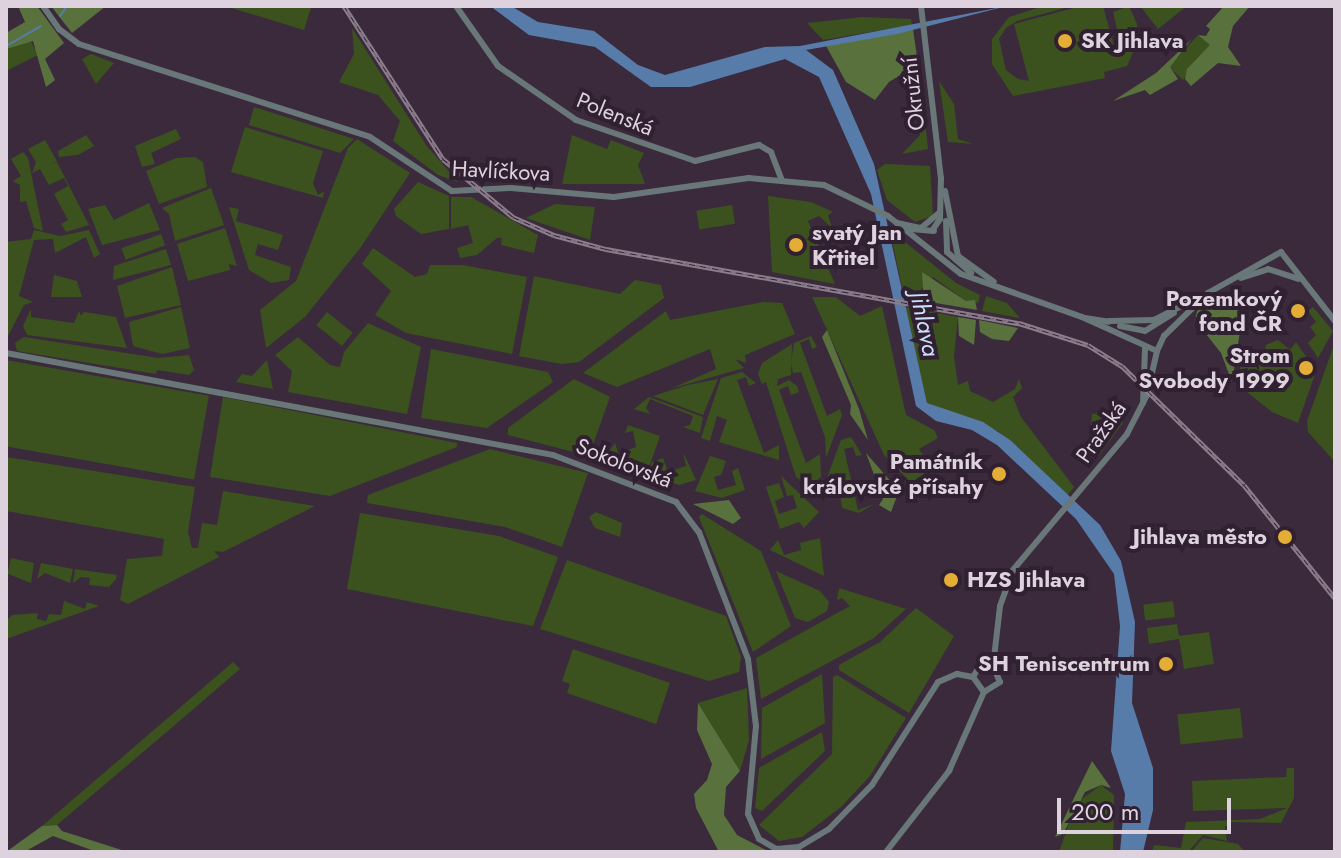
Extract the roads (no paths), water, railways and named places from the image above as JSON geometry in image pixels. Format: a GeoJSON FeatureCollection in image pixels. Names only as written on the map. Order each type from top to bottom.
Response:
{"type":"FeatureCollection","features":[{"type":"Feature","properties":{"kind":"street","name":"Havlíčkova"},"geometry":{"type":"LineString","coordinates":[[43,6],[59,29],[79,44],[370,137],[452,191],[511,188],[614,197],[781,178],[857,197],[901,224],[961,274],[1085,318],[1157,351],[1164,336],[1208,293]]}},
{"type":"Feature","properties":{"kind":"street","name":"Polenská"},"geometry":{"type":"LineString","coordinates":[[456,6],[498,66],[576,120],[695,161],[759,145],[771,152],[781,178]]}},
{"type":"Feature","properties":{"kind":"street","name":"Okružní"},"geometry":{"type":"LineString","coordinates":[[921,6],[941,178],[940,219],[930,232]]}},
{"type":"Feature","properties":{"kind":"street","name":"Okružní"},"geometry":{"type":"LineString","coordinates":[[941,178],[945,191],[944,236]]}},
{"type":"Feature","properties":{"kind":"street","name":"Havlíčkova"},"geometry":{"type":"LineString","coordinates":[[945,191],[958,256],[1008,290]]}},
{"type":"Feature","properties":{"kind":"street"},"geometry":{"type":"LineString","coordinates":[[901,224],[921,228],[932,223],[940,204]]}},
{"type":"Feature","properties":{"kind":"street","name":"Havlíčkova"},"geometry":{"type":"LineString","coordinates":[[901,224],[944,236]]}},
{"type":"Feature","properties":{"kind":"street"},"geometry":{"type":"LineString","coordinates":[[924,244],[930,232]]}},
{"type":"Feature","properties":{"kind":"street"},"geometry":{"type":"LineString","coordinates":[[935,252],[944,247],[944,236]]}},
{"type":"Feature","properties":{"kind":"street","name":"Havlíčkova"},"geometry":{"type":"LineString","coordinates":[[944,247],[954,261],[983,282]]}},
{"type":"Feature","properties":{"kind":"street","name":"Havlíčkova"},"geometry":{"type":"LineString","coordinates":[[1085,318],[1145,322],[1180,308],[1281,252],[1304,281]]}},
{"type":"Feature","properties":{"kind":"street"},"geometry":{"type":"LineString","coordinates":[[1230,281],[1268,269],[1304,281],[1335,321]]}},
{"type":"Feature","properties":{"kind":"street","name":"Havlíčkova"},"geometry":{"type":"LineString","coordinates":[[1109,321],[1145,331],[1155,328],[1180,308]]}},
{"type":"Feature","properties":{"kind":"street"},"geometry":{"type":"LineString","coordinates":[[1155,328],[1164,336]]}},
{"type":"Feature","properties":{"kind":"street"},"geometry":{"type":"LineString","coordinates":[[1143,347],[1145,331]]}},
{"type":"Feature","properties":{"kind":"street","name":"Pražská"},"geometry":{"type":"LineString","coordinates":[[1143,347],[1143,403]]}},
{"type":"Feature","properties":{"kind":"street","name":"Pražská"},"geometry":{"type":"LineString","coordinates":[[984,692],[1000,682],[993,666],[1005,589],[1045,530],[1127,434],[1143,403],[1157,351]]}},
{"type":"Feature","properties":{"kind":"street","name":"Sokolovská"},"geometry":{"type":"LineString","coordinates":[[6,353],[553,455],[676,502],[699,532],[748,659],[756,726],[748,814],[759,839],[776,849],[799,847],[829,829],[872,785],[938,682],[957,674],[973,677],[979,667],[993,666]]}},
{"type":"Feature","properties":{"kind":"street"},"geometry":{"type":"LineString","coordinates":[[886,852],[949,771],[984,692],[973,677]]}},
{"type":"Feature","properties":{"kind":"water"},"geometry":{"type":"Polygon","coordinates":[[[490,6],[511,6],[538,22],[594,31],[638,65],[665,75],[765,47],[800,46],[1007,6],[897,34],[806,50],[833,70],[874,164],[927,403],[983,422],[1010,440],[1100,525],[1121,561],[1135,622],[1132,703],[1153,768],[1153,810],[1143,852],[1120,852],[1125,794],[1111,751],[1120,626],[1114,574],[1076,519],[997,445],[972,430],[936,421],[916,406],[871,194],[819,77],[785,59],[690,87],[651,87],[595,47],[529,35],[490,6]]]}},
{"type":"Feature","properties":{"kind":"waterway"},"geometry":{"type":"LineString","coordinates":[[60,16],[67,6]]}},
{"type":"Feature","properties":{"kind":"waterway"},"geometry":{"type":"LineString","coordinates":[[6,46],[41,26]]}},
{"type":"Feature","properties":{"kind":"railway"},"geometry":{"type":"LineString","coordinates":[[344,6],[443,159],[513,217],[554,235],[606,249],[1019,323],[1088,345],[1122,366],[1244,485],[1335,598]]}},
{"type":"Feature","properties":{"kind":"place","name":"SK Jihlava"},"geometry":{"type":"Point","coordinates":[1065,41]}},
{"type":"Feature","properties":{"kind":"place","name":"svatý Jan Křtitel"},"geometry":{"type":"Point","coordinates":[796,245]}},
{"type":"Feature","properties":{"kind":"place","name":"Pozemkový fond ČR"},"geometry":{"type":"Point","coordinates":[1298,311]}},
{"type":"Feature","properties":{"kind":"place","name":"Strom Svobody 1999"},"geometry":{"type":"Point","coordinates":[1306,368]}},
{"type":"Feature","properties":{"kind":"place","name":"Památník královské přísahy"},"geometry":{"type":"Point","coordinates":[999,474]}},
{"type":"Feature","properties":{"kind":"place","name":"Jihlava město"},"geometry":{"type":"Point","coordinates":[1285,537]}},
{"type":"Feature","properties":{"kind":"place","name":"HZS Jihlava"},"geometry":{"type":"Point","coordinates":[951,580]}},
{"type":"Feature","properties":{"kind":"place","name":"SH Teniscentrum"},"geometry":{"type":"Point","coordinates":[1166,664]}},
{"type":"Feature","properties":{"kind":"water label","name":"Jihlava"},"geometry":{"type":"Point","coordinates":[925,324]}}]}
